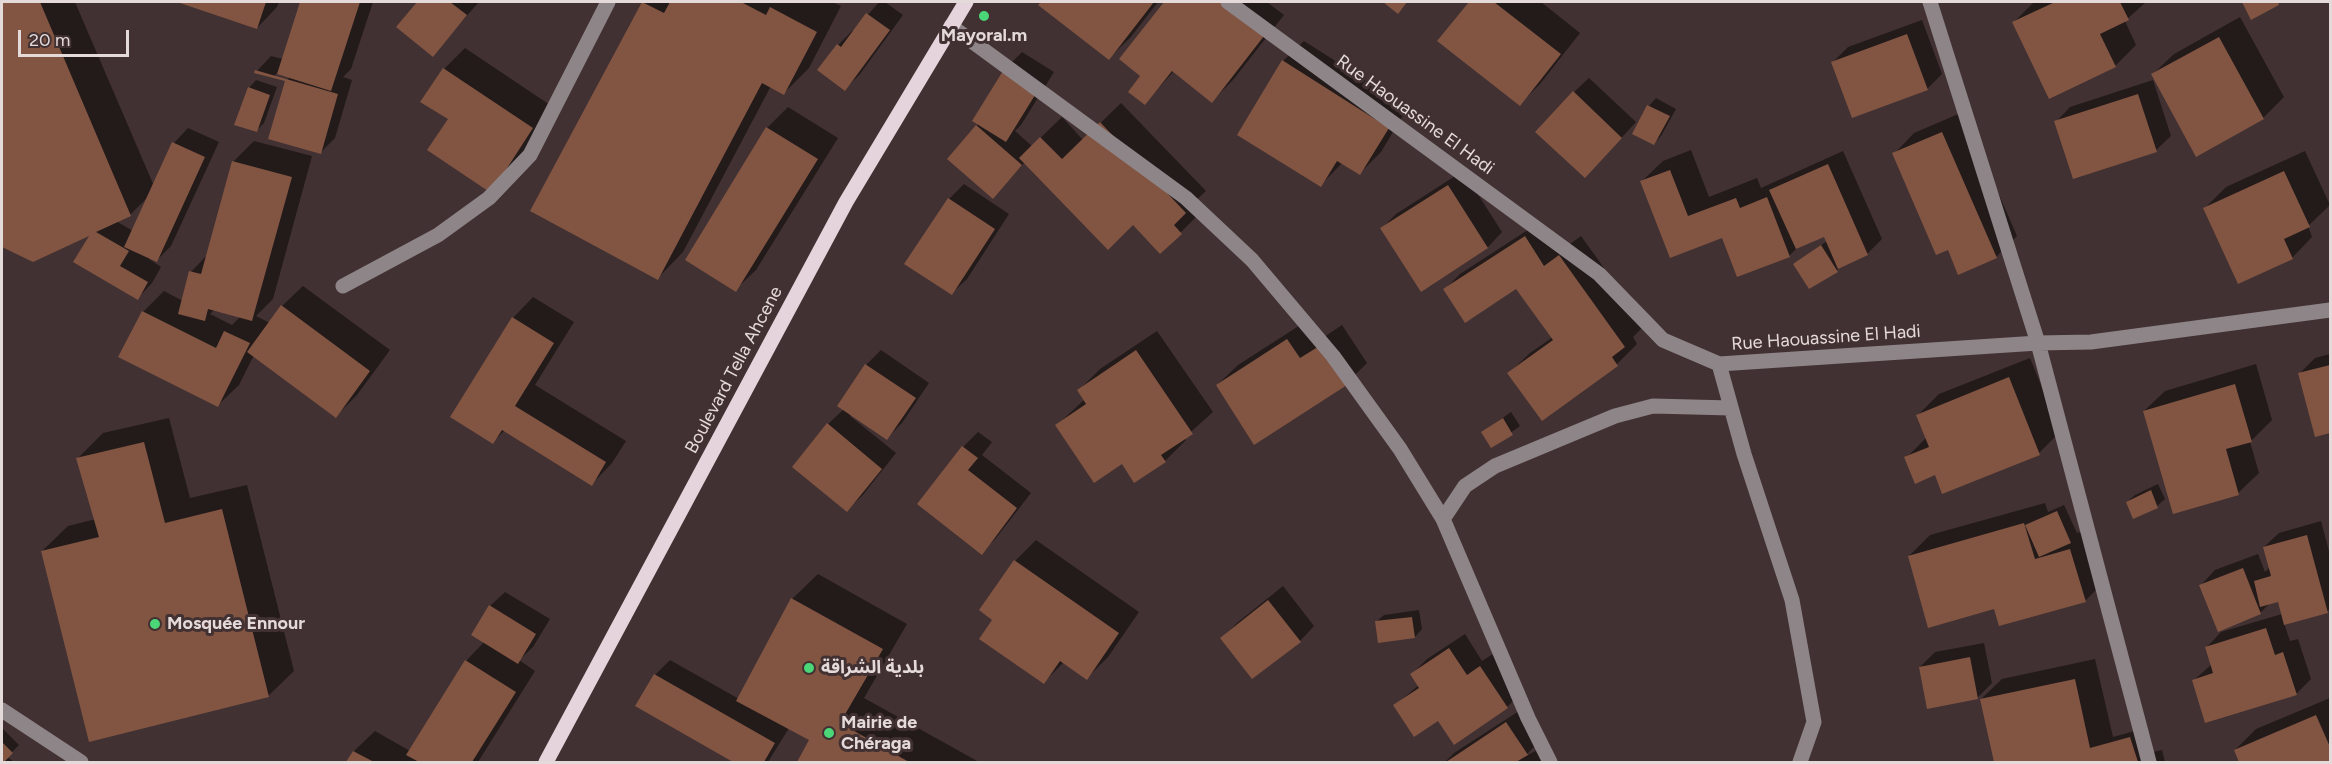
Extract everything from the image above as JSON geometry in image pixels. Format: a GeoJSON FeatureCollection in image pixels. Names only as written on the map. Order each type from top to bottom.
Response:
{"type":"FeatureCollection","features":[{"type":"Feature","properties":{"kind":"main road","name":"Boulevard Tella Ahcene"},"geometry":{"type":"LineString","coordinates":[[546,762],[846,202],[966,2]]}},
{"type":"Feature","properties":{"kind":"street"},"geometry":{"type":"LineString","coordinates":[[343,286],[438,235],[489,198],[530,155],[608,2]]}},
{"type":"Feature","properties":{"kind":"street","name":"Rue Haouassine El Hadi"},"geometry":{"type":"LineString","coordinates":[[1228,2],[1599,274],[1663,340],[1719,364],[2038,343],[2091,342],[2331,310]]}},
{"type":"Feature","properties":{"kind":"street"},"geometry":{"type":"LineString","coordinates":[[1930,2],[2038,343],[2149,762]]}},
{"type":"Feature","properties":{"kind":"street"},"geometry":{"type":"LineString","coordinates":[[951,26],[1186,198],[1252,260],[1333,356],[1400,449],[1443,519],[1528,718],[1550,762]]}},
{"type":"Feature","properties":{"kind":"street"},"geometry":{"type":"LineString","coordinates":[[1719,364],[1792,600],[1814,722],[1800,762]]}},
{"type":"Feature","properties":{"kind":"street"},"geometry":{"type":"LineString","coordinates":[[1443,519],[1466,486],[1496,466],[1615,416],[1653,406],[1731,408]]}},
{"type":"Feature","properties":{"kind":"street"},"geometry":{"type":"LineString","coordinates":[[2,710],[81,762]]}},
{"type":"Feature","properties":{"kind":"building"},"geometry":{"type":"Polygon","coordinates":[[[2,2],[40,2],[131,216],[96,232],[129,251],[120,266],[148,282],[138,300],[73,262],[89,236],[33,262],[2,247],[2,2]]]}},
{"type":"Feature","properties":{"kind":"building"},"geometry":{"type":"Polygon","coordinates":[[[177,2],[266,2],[257,29],[177,2]]]}},
{"type":"Feature","properties":{"kind":"building"},"geometry":{"type":"Polygon","coordinates":[[[300,2],[360,2],[331,91],[277,74],[300,2]]]}},
{"type":"Feature","properties":{"kind":"building"},"geometry":{"type":"Polygon","coordinates":[[[417,2],[450,2],[467,15],[433,57],[396,27],[417,2]]]}},
{"type":"Feature","properties":{"kind":"building"},"geometry":{"type":"Polygon","coordinates":[[[642,2],[664,13],[670,2],[741,2],[766,15],[770,7],[817,32],[784,95],[762,83],[658,280],[530,211],[642,2]]]}},
{"type":"Feature","properties":{"kind":"building"},"geometry":{"type":"Polygon","coordinates":[[[1041,2],[1154,2],[1109,60],[1038,5],[1041,2]]]}},
{"type":"Feature","properties":{"kind":"building"},"geometry":{"type":"Polygon","coordinates":[[[1164,2],[1221,2],[1264,36],[1212,103],[1172,71],[1145,105],[1128,92],[1140,76],[1119,59],[1164,2]]]}},
{"type":"Feature","properties":{"kind":"building"},"geometry":{"type":"Polygon","coordinates":[[[1383,2],[1407,2],[1398,14],[1383,2]]]}},
{"type":"Feature","properties":{"kind":"building"},"geometry":{"type":"Polygon","coordinates":[[[1469,2],[1494,2],[1561,54],[1520,106],[1437,41],[1469,2]]]}},
{"type":"Feature","properties":{"kind":"building"},"geometry":{"type":"Polygon","coordinates":[[[2055,2],[2120,2],[2129,20],[2100,34],[2116,67],[2049,99],[2012,22],[2055,2]]]}},
{"type":"Feature","properties":{"kind":"building"},"geometry":{"type":"Polygon","coordinates":[[[2242,2],[2278,2],[2279,5],[2251,20],[2242,2]]]}},
{"type":"Feature","properties":{"kind":"building"},"geometry":{"type":"Polygon","coordinates":[[[866,13],[890,30],[845,91],[817,70],[837,44],[841,47],[866,13]]]}},
{"type":"Feature","properties":{"kind":"building"},"geometry":{"type":"Polygon","coordinates":[[[1907,34],[1928,90],[1852,118],[1831,62],[1907,34]]]}},
{"type":"Feature","properties":{"kind":"building"},"geometry":{"type":"Polygon","coordinates":[[[2219,37],[2264,119],[2196,157],[2151,74],[2219,37]]]}},
{"type":"Feature","properties":{"kind":"building"},"geometry":{"type":"Polygon","coordinates":[[[1282,60],[1389,128],[1360,175],[1337,161],[1321,187],[1237,135],[1282,60]]]}},
{"type":"Feature","properties":{"kind":"building"},"geometry":{"type":"Polygon","coordinates":[[[1006,66],[1040,87],[1006,142],[972,121],[1006,66]]]}},
{"type":"Feature","properties":{"kind":"building"},"geometry":{"type":"Polygon","coordinates":[[[443,68],[533,128],[491,193],[427,150],[448,119],[420,102],[443,68]]]}},
{"type":"Feature","properties":{"kind":"building"},"geometry":{"type":"Polygon","coordinates":[[[255,70],[338,94],[321,154],[268,139],[285,81],[254,73],[255,70]]]}},
{"type":"Feature","properties":{"kind":"building"},"geometry":{"type":"Polygon","coordinates":[[[248,87],[270,95],[257,132],[234,125],[248,87]]]}},
{"type":"Feature","properties":{"kind":"building"},"geometry":{"type":"Polygon","coordinates":[[[1573,91],[1622,138],[1585,178],[1535,132],[1573,91]]]}},
{"type":"Feature","properties":{"kind":"building"},"geometry":{"type":"Polygon","coordinates":[[[2138,94],[2157,152],[2073,179],[2054,121],[2138,94]]]}},
{"type":"Feature","properties":{"kind":"building"},"geometry":{"type":"Polygon","coordinates":[[[1647,105],[1670,116],[1654,145],[1632,134],[1647,105]]]}},
{"type":"Feature","properties":{"kind":"building"},"geometry":{"type":"Polygon","coordinates":[[[1100,122],[1186,213],[1174,225],[1182,234],[1160,254],[1133,225],[1108,250],[1019,158],[1040,137],[1062,159],[1100,122]]]}},
{"type":"Feature","properties":{"kind":"building"},"geometry":{"type":"Polygon","coordinates":[[[976,125],[1022,165],[993,199],[947,159],[976,125]]]}},
{"type":"Feature","properties":{"kind":"building"},"geometry":{"type":"Polygon","coordinates":[[[766,127],[818,159],[736,292],[685,260],[766,127]]]}},
{"type":"Feature","properties":{"kind":"building"},"geometry":{"type":"Polygon","coordinates":[[[1942,132],[1997,258],[1958,275],[1948,250],[1936,255],[1892,153],[1942,132]]]}},
{"type":"Feature","properties":{"kind":"building"},"geometry":{"type":"Polygon","coordinates":[[[172,142],[205,157],[157,262],[124,247],[172,142]]]}},
{"type":"Feature","properties":{"kind":"building"},"geometry":{"type":"Polygon","coordinates":[[[232,161],[292,177],[252,321],[208,309],[205,321],[178,314],[189,271],[201,274],[232,161]]]}},
{"type":"Feature","properties":{"kind":"building"},"geometry":{"type":"Polygon","coordinates":[[[1828,164],[1868,255],[1838,269],[1824,237],[1796,249],[1769,190],[1828,164]]]}},
{"type":"Feature","properties":{"kind":"building"},"geometry":{"type":"Polygon","coordinates":[[[1670,170],[1688,216],[1736,198],[1740,208],[1767,197],[1790,257],[1737,277],[1722,238],[1670,258],[1640,181],[1670,170]]]}},
{"type":"Feature","properties":{"kind":"building"},"geometry":{"type":"Polygon","coordinates":[[[2284,171],[2310,227],[2284,239],[2293,259],[2238,284],[2203,208],[2284,171]]]}},
{"type":"Feature","properties":{"kind":"building"},"geometry":{"type":"Polygon","coordinates":[[[1448,185],[1488,248],[1421,292],[1380,228],[1448,185]]]}},
{"type":"Feature","properties":{"kind":"building"},"geometry":{"type":"Polygon","coordinates":[[[948,198],[995,229],[952,295],[904,264],[948,198]]]}},
{"type":"Feature","properties":{"kind":"building"},"geometry":{"type":"Polygon","coordinates":[[[1525,236],[1544,266],[1559,255],[1625,347],[1612,357],[1618,366],[1542,421],[1507,373],[1553,340],[1516,289],[1465,323],[1443,289],[1525,236]]]}},
{"type":"Feature","properties":{"kind":"building"},"geometry":{"type":"Polygon","coordinates":[[[1821,245],[1838,272],[1809,289],[1793,264],[1821,245]]]}},
{"type":"Feature","properties":{"kind":"building"},"geometry":{"type":"Polygon","coordinates":[[[281,305],[370,371],[336,418],[247,352],[281,305]]]}},
{"type":"Feature","properties":{"kind":"building"},"geometry":{"type":"Polygon","coordinates":[[[142,311],[216,348],[224,331],[250,343],[218,407],[118,357],[142,311]]]}},
{"type":"Feature","properties":{"kind":"building"},"geometry":{"type":"Polygon","coordinates":[[[512,317],[554,343],[515,406],[606,462],[592,486],[502,430],[493,444],[450,417],[512,317]]]}},
{"type":"Feature","properties":{"kind":"building"},"geometry":{"type":"Polygon","coordinates":[[[1287,339],[1300,358],[1321,345],[1347,385],[1254,445],[1216,385],[1287,339]]]}},
{"type":"Feature","properties":{"kind":"building"},"geometry":{"type":"Polygon","coordinates":[[[1136,350],[1193,434],[1161,455],[1166,462],[1134,483],[1122,464],[1094,483],[1055,425],[1086,404],[1077,390],[1136,350]]]}},
{"type":"Feature","properties":{"kind":"building"},"geometry":{"type":"Polygon","coordinates":[[[865,364],[916,398],[887,440],[837,406],[865,364]]]}},
{"type":"Feature","properties":{"kind":"building"},"geometry":{"type":"Polygon","coordinates":[[[2330,365],[2330,433],[2315,437],[2298,373],[2330,365]]]}},
{"type":"Feature","properties":{"kind":"building"},"geometry":{"type":"Polygon","coordinates":[[[2009,377],[2040,455],[1942,494],[1935,475],[1915,484],[1904,457],[1929,447],[1916,415],[2009,377]]]}},
{"type":"Feature","properties":{"kind":"building"},"geometry":{"type":"Polygon","coordinates":[[[2235,384],[2252,442],[2226,449],[2239,495],[2173,514],[2143,411],[2235,384]]]}},
{"type":"Feature","properties":{"kind":"building"},"geometry":{"type":"Polygon","coordinates":[[[1503,418],[1513,435],[1491,448],[1481,432],[1503,418]]]}},
{"type":"Feature","properties":{"kind":"building"},"geometry":{"type":"Polygon","coordinates":[[[827,423],[882,469],[847,512],[792,467],[827,423]]]}},
{"type":"Feature","properties":{"kind":"building","name":"Mosquée Ennour"},"geometry":{"type":"Polygon","coordinates":[[[144,442],[165,523],[222,509],[269,697],[89,742],[41,551],[99,537],[76,458],[144,442]]]}},
{"type":"Feature","properties":{"kind":"building"},"geometry":{"type":"Polygon","coordinates":[[[962,446],[978,458],[968,470],[1017,508],[982,555],[917,504],[962,446]]]}},
{"type":"Feature","properties":{"kind":"building"},"geometry":{"type":"Polygon","coordinates":[[[2151,490],[2158,508],[2133,519],[2126,502],[2151,490]]]}},
{"type":"Feature","properties":{"kind":"building"},"geometry":{"type":"Polygon","coordinates":[[[2057,511],[2071,543],[2039,557],[2025,525],[2057,511]]]}},
{"type":"Feature","properties":{"kind":"building"},"geometry":{"type":"Polygon","coordinates":[[[2024,523],[2035,559],[2070,549],[2086,602],[1999,626],[1994,609],[1928,628],[1908,556],[2024,523]]]}},
{"type":"Feature","properties":{"kind":"building"},"geometry":{"type":"Polygon","coordinates":[[[2307,535],[2328,613],[2284,625],[2278,602],[2260,607],[2254,581],[2271,576],[2263,547],[2307,535]]]}},
{"type":"Feature","properties":{"kind":"building"},"geometry":{"type":"Polygon","coordinates":[[[1014,560],[1119,633],[1087,680],[1060,661],[1044,684],[979,639],[992,620],[979,610],[1014,560]]]}},
{"type":"Feature","properties":{"kind":"building"},"geometry":{"type":"Polygon","coordinates":[[[2243,568],[2261,614],[2218,632],[2199,585],[2243,568]]]}},
{"type":"Feature","properties":{"kind":"building"},"geometry":{"type":"Polygon","coordinates":[[[791,598],[883,649],[840,723],[909,762],[797,762],[809,740],[736,701],[791,598]]]}},
{"type":"Feature","properties":{"kind":"building"},"geometry":{"type":"Polygon","coordinates":[[[1268,600],[1301,642],[1252,679],[1220,638],[1268,600]]]}},
{"type":"Feature","properties":{"kind":"building"},"geometry":{"type":"Polygon","coordinates":[[[489,605],[536,634],[518,664],[471,635],[489,605]]]}},
{"type":"Feature","properties":{"kind":"building"},"geometry":{"type":"Polygon","coordinates":[[[1412,617],[1415,638],[1378,643],[1375,621],[1412,617]]]}},
{"type":"Feature","properties":{"kind":"building"},"geometry":{"type":"Polygon","coordinates":[[[2266,628],[2275,655],[2283,652],[2297,695],[2205,723],[2192,680],[2213,673],[2205,647],[2266,628]]]}},
{"type":"Feature","properties":{"kind":"building"},"geometry":{"type":"Polygon","coordinates":[[[1449,648],[1467,675],[1480,666],[1508,708],[1454,745],[1438,721],[1414,737],[1393,705],[1419,688],[1410,674],[1449,648]]]}},
{"type":"Feature","properties":{"kind":"building"},"geometry":{"type":"Polygon","coordinates":[[[1970,657],[1978,699],[1927,709],[1919,667],[1970,657]]]}},
{"type":"Feature","properties":{"kind":"building"},"geometry":{"type":"Polygon","coordinates":[[[465,660],[516,692],[472,762],[419,762],[406,755],[465,660]]]}},
{"type":"Feature","properties":{"kind":"building"},"geometry":{"type":"Polygon","coordinates":[[[654,674],[775,743],[764,762],[733,762],[635,706],[654,674]]]}},
{"type":"Feature","properties":{"kind":"building"},"geometry":{"type":"Polygon","coordinates":[[[2075,679],[2090,748],[2130,737],[2138,762],[1994,762],[1980,699],[2075,679]]]}},
{"type":"Feature","properties":{"kind":"building"},"geometry":{"type":"Polygon","coordinates":[[[2316,715],[2330,747],[2330,762],[2239,762],[2234,750],[2316,715]]]}},
{"type":"Feature","properties":{"kind":"building"},"geometry":{"type":"Polygon","coordinates":[[[1506,722],[1528,755],[1516,762],[1446,762],[1506,722]]]}},
{"type":"Feature","properties":{"kind":"building"},"geometry":{"type":"Polygon","coordinates":[[[2,742],[13,753],[4,762],[2,762],[2,742]]]}},
{"type":"Feature","properties":{"kind":"building"},"geometry":{"type":"Polygon","coordinates":[[[353,751],[374,762],[346,762],[353,751]]]}},
{"type":"Feature","properties":{"kind":"place","name":"Mayoral.m"},"geometry":{"type":"Point","coordinates":[984,16]}},
{"type":"Feature","properties":{"kind":"place","name":"Mosquée Ennour"},"geometry":{"type":"Point","coordinates":[155,624]}},
{"type":"Feature","properties":{"kind":"place","name":"بلدية الشراقة"},"geometry":{"type":"Point","coordinates":[809,668]}},
{"type":"Feature","properties":{"kind":"place","name":"Mairie de Chéraga"},"geometry":{"type":"Point","coordinates":[829,733]}}]}
